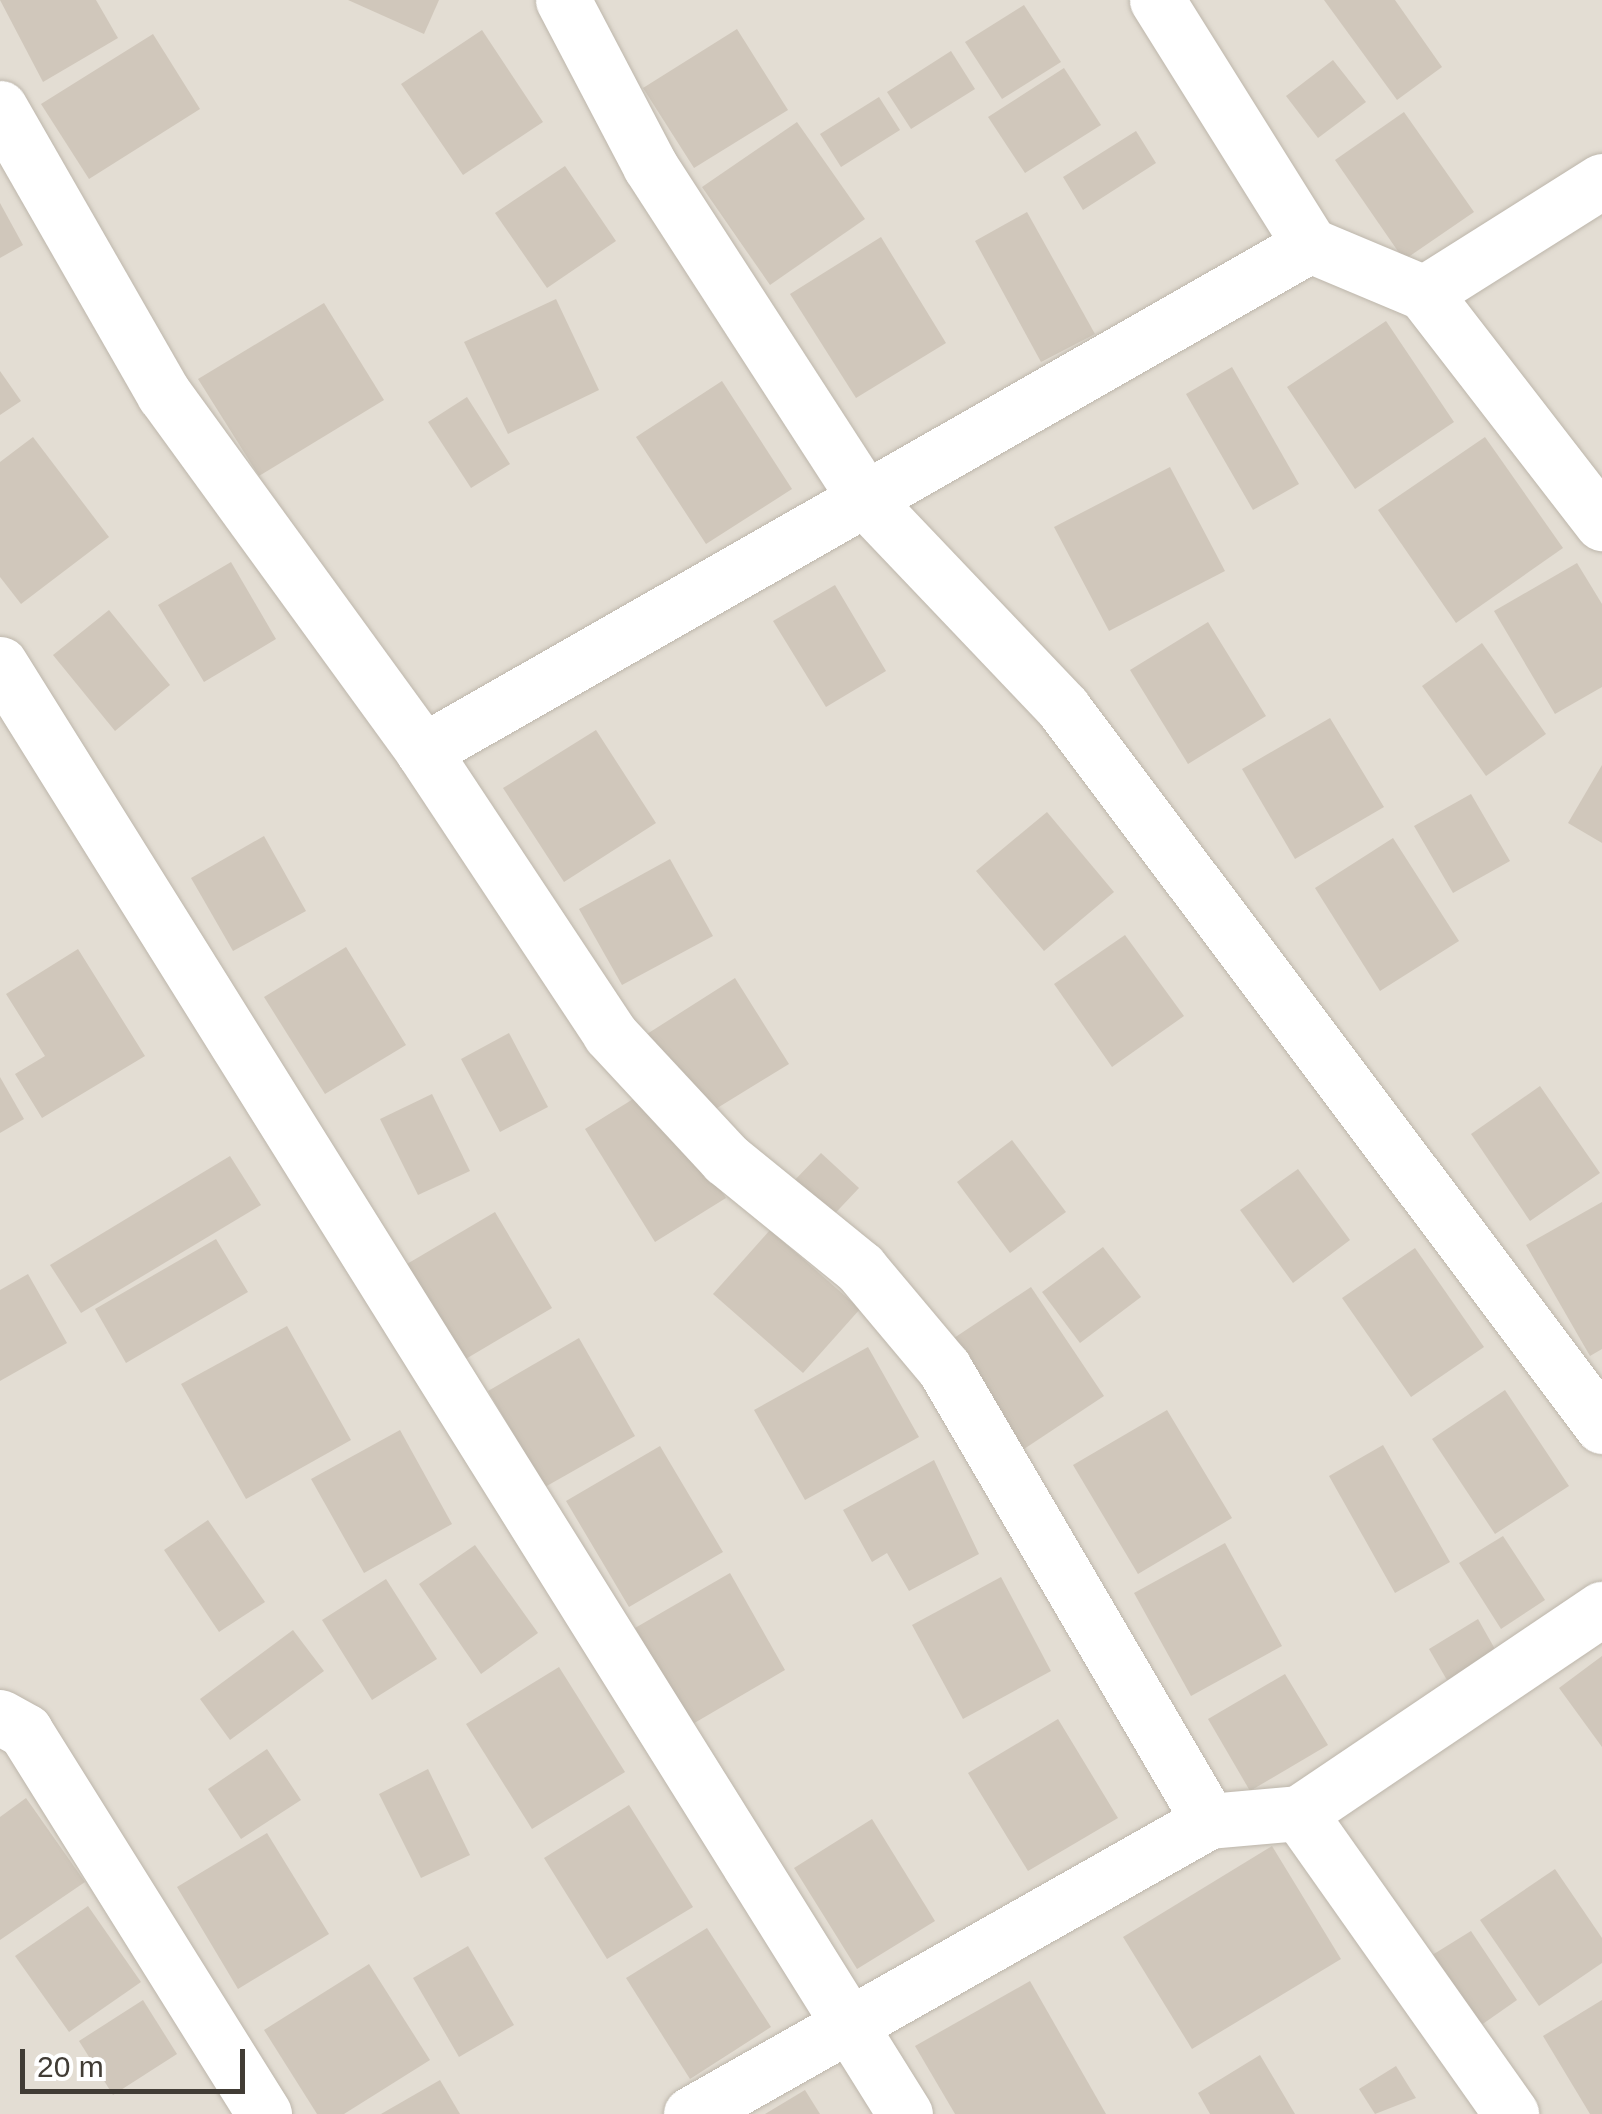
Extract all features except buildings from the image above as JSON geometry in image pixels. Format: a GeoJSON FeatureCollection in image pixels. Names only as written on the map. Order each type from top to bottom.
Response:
{"type":"FeatureCollection","features":[{"type":"Feature","properties":{"kind":"street"},"geometry":{"type":"LineString","coordinates":[[563,0],[650,166],[869,504],[1063,708],[1602,1426]]}},
{"type":"Feature","properties":{"kind":"street"},"geometry":{"type":"LineString","coordinates":[[1158,0],[1310,245],[1424,293],[1602,522]]}},
{"type":"Feature","properties":{"kind":"street"},"geometry":{"type":"LineString","coordinates":[[0,108],[164,394],[423,751],[610,1034],[726,1159],[860,1268],[944,1368],[1210,1821]]}},
{"type":"Feature","properties":{"kind":"street"},"geometry":{"type":"LineString","coordinates":[[1424,293],[1602,180]]}},
{"type":"Feature","properties":{"kind":"street"},"geometry":{"type":"LineString","coordinates":[[423,751],[869,504],[1310,245]]}},
{"type":"Feature","properties":{"kind":"street"},"geometry":{"type":"LineString","coordinates":[[0,664],[904,2114]]}},
{"type":"Feature","properties":{"kind":"street"},"geometry":{"type":"LineString","coordinates":[[692,2114],[1210,1821],[1299,1813],[1602,1609]]}},
{"type":"Feature","properties":{"kind":"street"},"geometry":{"type":"LineString","coordinates":[[0,1717],[25,1731],[264,2114]]}},
{"type":"Feature","properties":{"kind":"street"},"geometry":{"type":"LineString","coordinates":[[1299,1813],[1511,2114]]}},
{"type":"Feature","properties":{"kind":"shaded area"},"geometry":{"type":"Polygon","coordinates":[[[0,0],[1602,0],[1602,2114],[0,2114],[0,0]]]}}]}
